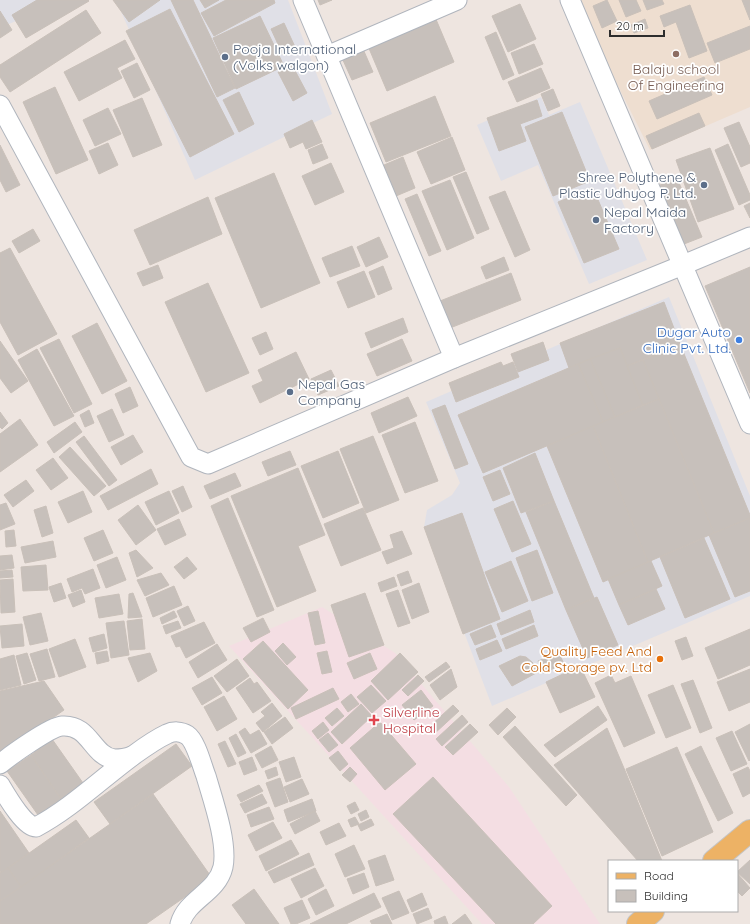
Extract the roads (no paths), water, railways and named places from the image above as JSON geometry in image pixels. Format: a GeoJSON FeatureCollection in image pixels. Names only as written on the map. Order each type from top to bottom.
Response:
{"type":"FeatureCollection","features":[{"type":"Feature","properties":{"kind":"main road"},"geometry":{"type":"LineString","coordinates":[[715,860],[750,831]]}},
{"type":"Feature","properties":{"kind":"main road"},"geometry":{"type":"LineString","coordinates":[[638,924],[652,912]]}},
{"type":"Feature","properties":{"kind":"street"},"geometry":{"type":"LineString","coordinates":[[303,0],[454,358]]}},
{"type":"Feature","properties":{"kind":"street"},"geometry":{"type":"LineString","coordinates":[[326,56],[457,0]]}},
{"type":"Feature","properties":{"kind":"street"},"geometry":{"type":"LineString","coordinates":[[570,0],[750,424]]}},
{"type":"Feature","properties":{"kind":"street"},"geometry":{"type":"LineString","coordinates":[[0,105],[191,457],[208,464],[454,358],[750,237]]}},
{"type":"Feature","properties":{"kind":"street"},"geometry":{"type":"LineString","coordinates":[[0,764],[50,730],[62,726],[72,726],[78,728],[84,732],[96,747],[111,758],[119,759],[132,756]]}},
{"type":"Feature","properties":{"kind":"street"},"geometry":{"type":"LineString","coordinates":[[0,785],[22,817],[31,827],[36,827],[58,814],[132,756],[167,734],[175,732],[187,735],[191,738],[211,795],[224,846],[224,856],[222,870],[218,879],[210,889],[188,908],[184,913],[180,924]]}},
{"type":"Feature","properties":{"kind":"place","name":"Balaju school Of Engineering"},"geometry":{"type":"Point","coordinates":[676,54]}},
{"type":"Feature","properties":{"kind":"place","name":"Pooja International (Volks walgon)"},"geometry":{"type":"Point","coordinates":[225,57]}},
{"type":"Feature","properties":{"kind":"place","name":"Shree Polythene & Plastic Udhyog P. Ltd."},"geometry":{"type":"Point","coordinates":[704,185]}},
{"type":"Feature","properties":{"kind":"place","name":"Nepal Maida Factory"},"geometry":{"type":"Point","coordinates":[596,220]}},
{"type":"Feature","properties":{"kind":"place","name":"Dugar Auto Clinic Pvt. Ltd."},"geometry":{"type":"Point","coordinates":[739,340]}},
{"type":"Feature","properties":{"kind":"place","name":"Nepal Gas Company"},"geometry":{"type":"Point","coordinates":[290,392]}},
{"type":"Feature","properties":{"kind":"place","name":"Quality Feed And Cold Storage pv. Ltd"},"geometry":{"type":"Point","coordinates":[660,659]}},
{"type":"Feature","properties":{"kind":"place","name":"Silverline Hospital"},"geometry":{"type":"Point","coordinates":[374,720]}}]}
